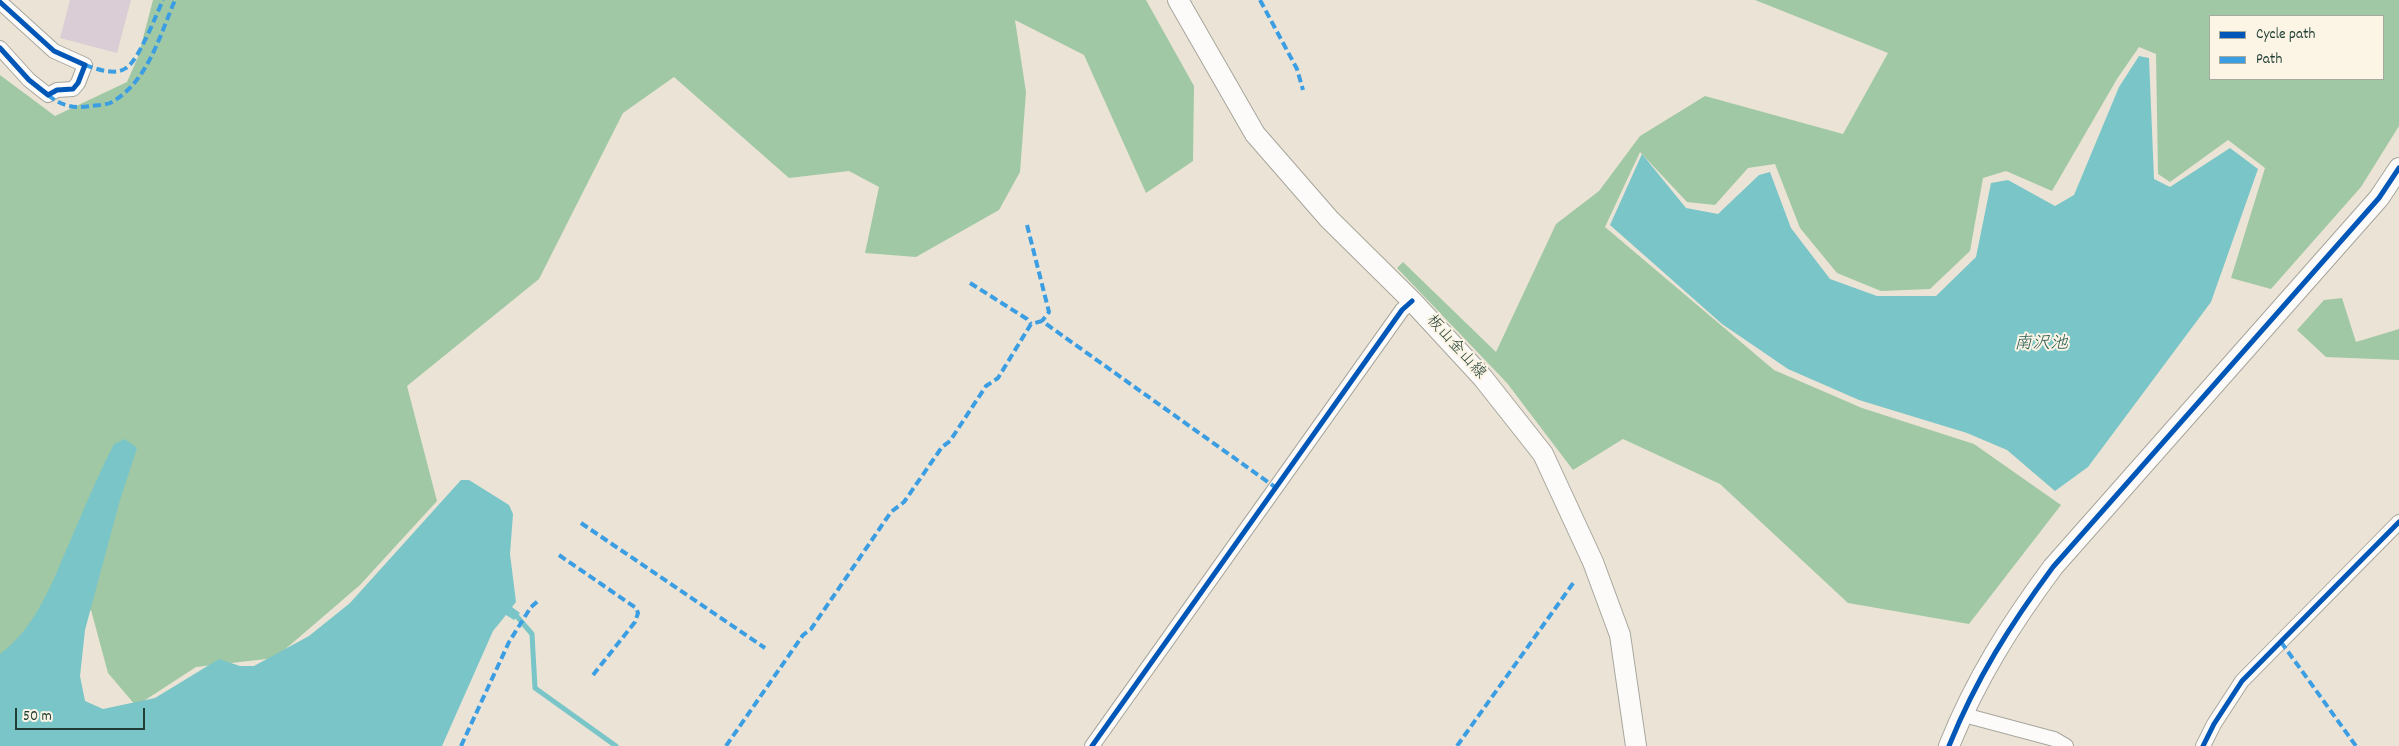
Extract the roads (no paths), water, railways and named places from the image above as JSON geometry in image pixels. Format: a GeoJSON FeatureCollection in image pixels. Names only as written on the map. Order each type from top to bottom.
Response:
{"type":"FeatureCollection","features":[{"type":"Feature","properties":{"kind":"main road","name":"板山金山線"},"geometry":{"type":"LineString","coordinates":[[1178,0],[1255,134],[1329,220],[1412,301],[1483,378],[1543,454],[1594,562],[1620,634],[1636,746]]}},
{"type":"Feature","properties":{"kind":"main road"},"geometry":{"type":"LineString","coordinates":[[1949,746],[1988,661],[2006,632],[2053,567],[2379,198],[2399,168]]}},
{"type":"Feature","properties":{"kind":"street"},"geometry":{"type":"LineString","coordinates":[[0,2],[54,51],[85,65],[78,83],[73,89],[57,90],[48,96],[29,80],[0,48]]}},
{"type":"Feature","properties":{"kind":"street"},"geometry":{"type":"LineString","coordinates":[[1092,746],[1402,310],[1412,301]]}},
{"type":"Feature","properties":{"kind":"street"},"geometry":{"type":"LineString","coordinates":[[2203,746],[2214,724],[2242,681],[2399,522]]}},
{"type":"Feature","properties":{"kind":"street"},"geometry":{"type":"LineString","coordinates":[[1964,715],[2054,739],[2066,746]]}},
{"type":"Feature","properties":{"kind":"water","name":"南沢池"},"geometry":{"type":"Polygon","coordinates":[[[2139,56],[2149,58],[2154,179],[2170,187],[2230,148],[2258,169],[2211,302],[2088,467],[2055,491],[2007,450],[1967,433],[1859,400],[1788,369],[1722,324],[1610,225],[1642,154],[1686,208],[1718,214],[1759,175],[1770,172],[1791,228],[1830,279],[1877,296],[1936,296],[1976,257],[1991,183],[2008,180],[2055,206],[2074,195],[2119,87],[2139,56]]]}},
{"type":"Feature","properties":{"kind":"water"},"geometry":{"type":"Polygon","coordinates":[[[125,439],[137,448],[120,500],[85,630],[80,676],[85,701],[103,709],[155,698],[219,659],[240,666],[254,666],[309,636],[350,603],[461,480],[469,480],[509,505],[513,514],[510,554],[516,602],[512,607],[520,613],[514,620],[506,615],[493,631],[442,746],[0,746],[0,654],[24,630],[43,602],[114,444],[125,439]]]}},
{"type":"Feature","properties":{"kind":"waterway"},"geometry":{"type":"LineString","coordinates":[[514,613],[532,634],[535,688],[616,746]]}}]}
